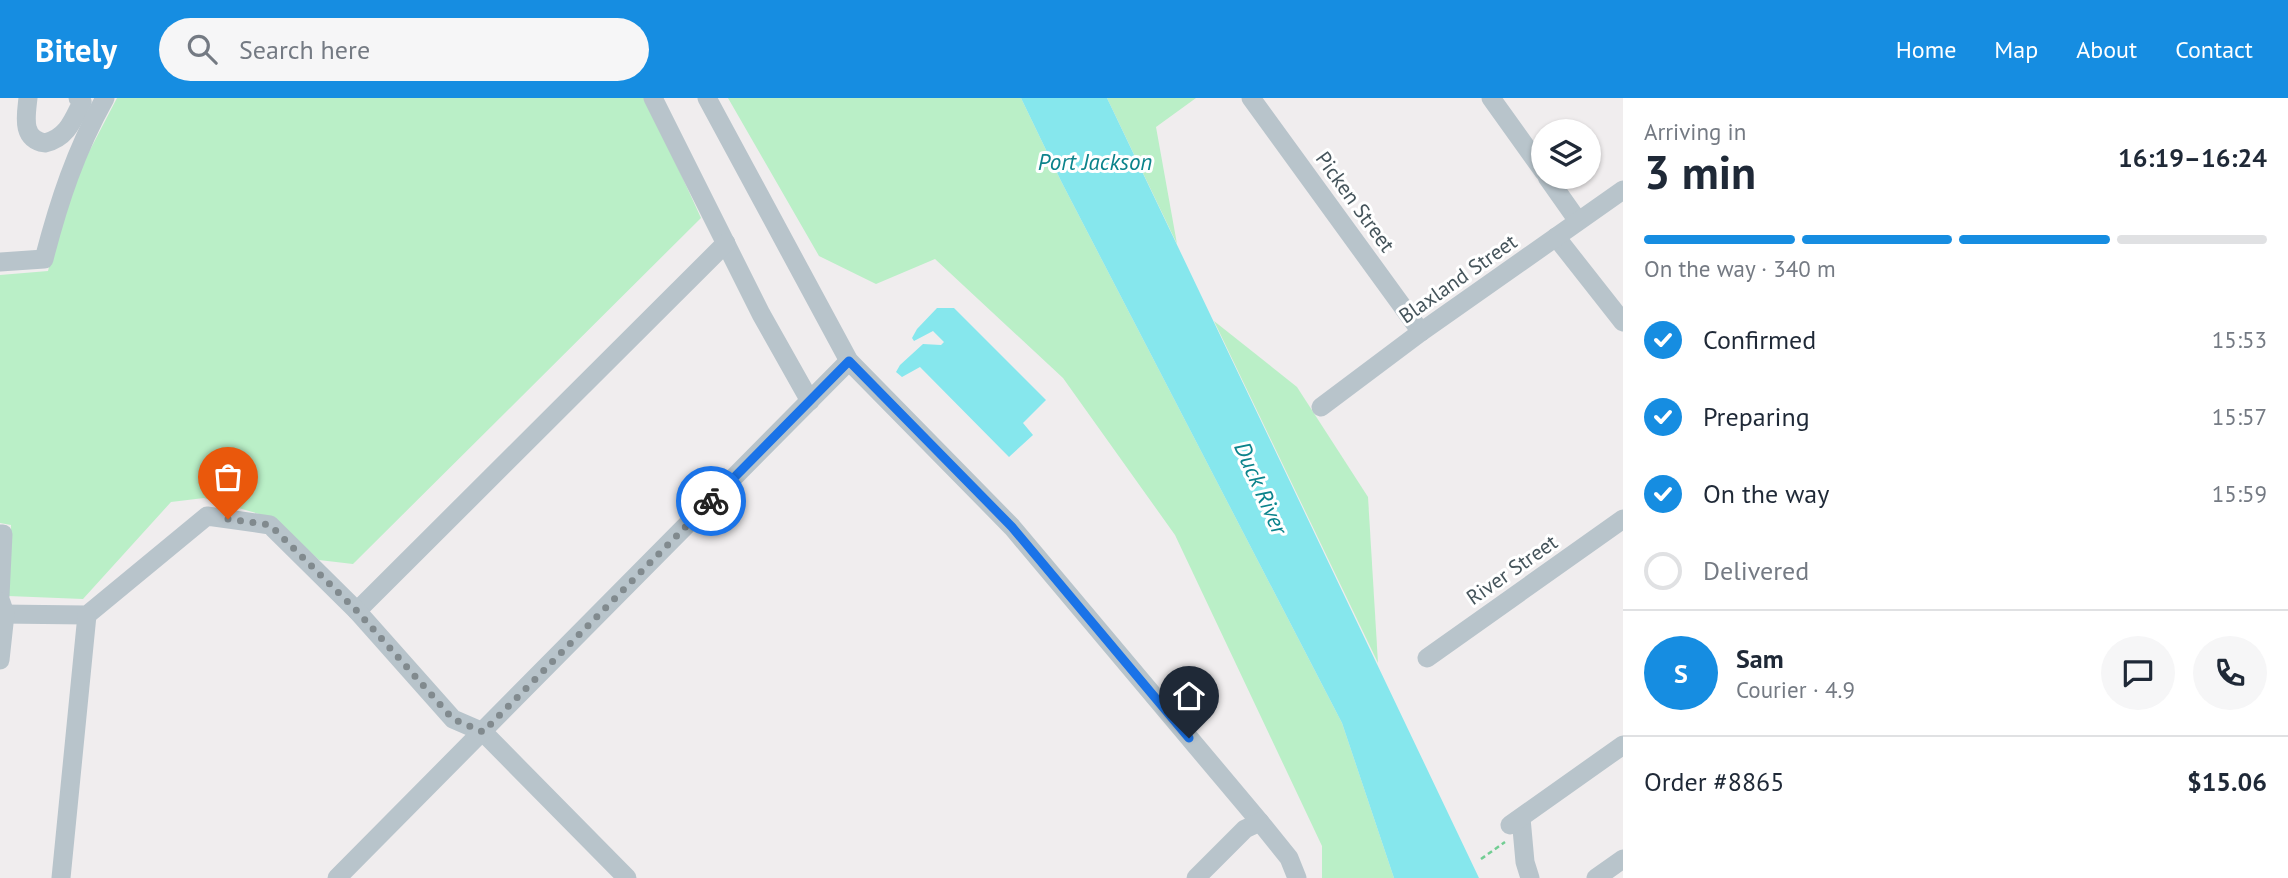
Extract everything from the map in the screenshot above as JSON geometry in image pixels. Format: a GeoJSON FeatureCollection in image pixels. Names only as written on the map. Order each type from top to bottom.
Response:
{"type":"FeatureCollection","features":[{"type":"Feature","properties":{"kind":"street"},"geometry":{"type":"LineString","coordinates":[[29,98],[27,130],[32,138],[45,143],[56,139],[67,130],[81,99]]}},
{"type":"Feature","properties":{"kind":"street"},"geometry":{"type":"LineString","coordinates":[[0,261],[44,259],[59,198],[80,145],[104,98]]}},
{"type":"Feature","properties":{"kind":"street"},"geometry":{"type":"LineString","coordinates":[[653,98],[761,314],[810,401]]}},
{"type":"Feature","properties":{"kind":"street"},"geometry":{"type":"LineString","coordinates":[[707,98],[849,361],[1012,527],[1252,826],[1289,858],[1297,878]]}},
{"type":"Feature","properties":{"kind":"street","name":"Picken Street"},"geometry":{"type":"LineString","coordinates":[[1251,98],[1421,332]]}},
{"type":"Feature","properties":{"kind":"street"},"geometry":{"type":"LineString","coordinates":[[1490,98],[1531,154]]}},
{"type":"Feature","properties":{"kind":"street"},"geometry":{"type":"LineString","coordinates":[[1555,189],[1578,221]]}},
{"type":"Feature","properties":{"kind":"street","name":"Blaxland Street"},"geometry":{"type":"LineString","coordinates":[[1321,407],[1421,332],[1623,190]]}},
{"type":"Feature","properties":{"kind":"street"},"geometry":{"type":"LineString","coordinates":[[1556,237],[1623,322]]}},
{"type":"Feature","properties":{"kind":"street"},"geometry":{"type":"LineString","coordinates":[[357,611],[726,243]]}},
{"type":"Feature","properties":{"kind":"street"},"geometry":{"type":"LineString","coordinates":[[337,878],[849,361]]}},
{"type":"Feature","properties":{"kind":"street"},"geometry":{"type":"LineString","coordinates":[[61,878],[87,615],[207,516],[270,525],[357,611],[453,719],[483,732],[626,878]]}},
{"type":"Feature","properties":{"kind":"street","name":"River Street"},"geometry":{"type":"LineString","coordinates":[[1427,658],[1623,519]]}},
{"type":"Feature","properties":{"kind":"street"},"geometry":{"type":"LineString","coordinates":[[0,534],[3,534],[0,660]]}},
{"type":"Feature","properties":{"kind":"street"},"geometry":{"type":"LineString","coordinates":[[1,606],[87,615]]}},
{"type":"Feature","properties":{"kind":"street"},"geometry":{"type":"LineString","coordinates":[[1530,878],[1516,821],[1621,751]]}},
{"type":"Feature","properties":{"kind":"street"},"geometry":{"type":"LineString","coordinates":[[1196,878],[1252,826]]}},
{"type":"Feature","properties":{"kind":"street"},"geometry":{"type":"LineString","coordinates":[[1596,878],[1623,859]]}},
{"type":"Feature","properties":{"kind":"path"},"geometry":{"type":"LineString","coordinates":[[1481,859],[1505,842],[1516,821]]}},
{"type":"Feature","properties":{"kind":"green space"},"geometry":{"type":"Polygon","coordinates":[[[117,98],[646,98],[701,218],[353,564],[319,560],[273,518],[204,498],[171,502],[83,599],[8,596],[11,525],[0,523],[0,275],[48,271],[66,196],[117,98]]]}},
{"type":"Feature","properties":{"kind":"green space"},"geometry":{"type":"Polygon","coordinates":[[[728,98],[1021,98],[1061,181],[1342,723],[1394,878],[1322,878],[1322,846],[1175,535],[1063,378],[935,259],[876,284],[819,256],[728,98]]]}},
{"type":"Feature","properties":{"kind":"green space"},"geometry":{"type":"Polygon","coordinates":[[[1107,98],[1196,98],[1156,127],[1177,244],[1107,98]]]}},
{"type":"Feature","properties":{"kind":"green space"},"geometry":{"type":"Polygon","coordinates":[[[1214,321],[1297,387],[1368,497],[1378,663],[1214,321]]]}},
{"type":"Feature","properties":{"kind":"water","name":"Port Jackson"},"geometry":{"type":"Polygon","coordinates":[[[1021,98],[1107,98],[1479,878],[1394,878],[1342,723],[1061,181],[1021,98]]]}},
{"type":"Feature","properties":{"kind":"water"},"geometry":{"type":"Polygon","coordinates":[[[937,308],[954,308],[1046,400],[1023,423],[1033,435],[1009,457],[920,367],[902,377],[896,372],[923,344],[941,345],[944,342],[933,331],[914,341],[912,338],[937,308]]]}},
{"type":"Feature","properties":{"kind":"way so far"},"geometry":{"type":"LineString","coordinates":[[228,519],[270,525],[357,611],[453,719],[483,732],[711,501]]}},
{"type":"Feature","properties":{"kind":"route"},"geometry":{"type":"LineString","coordinates":[[711,501],[849,361],[1012,527],[1189,738]]}},
{"type":"Feature","properties":{"kind":"water label","name":"Duck River"},"geometry":{"type":"Point","coordinates":[1261,488]}}]}
